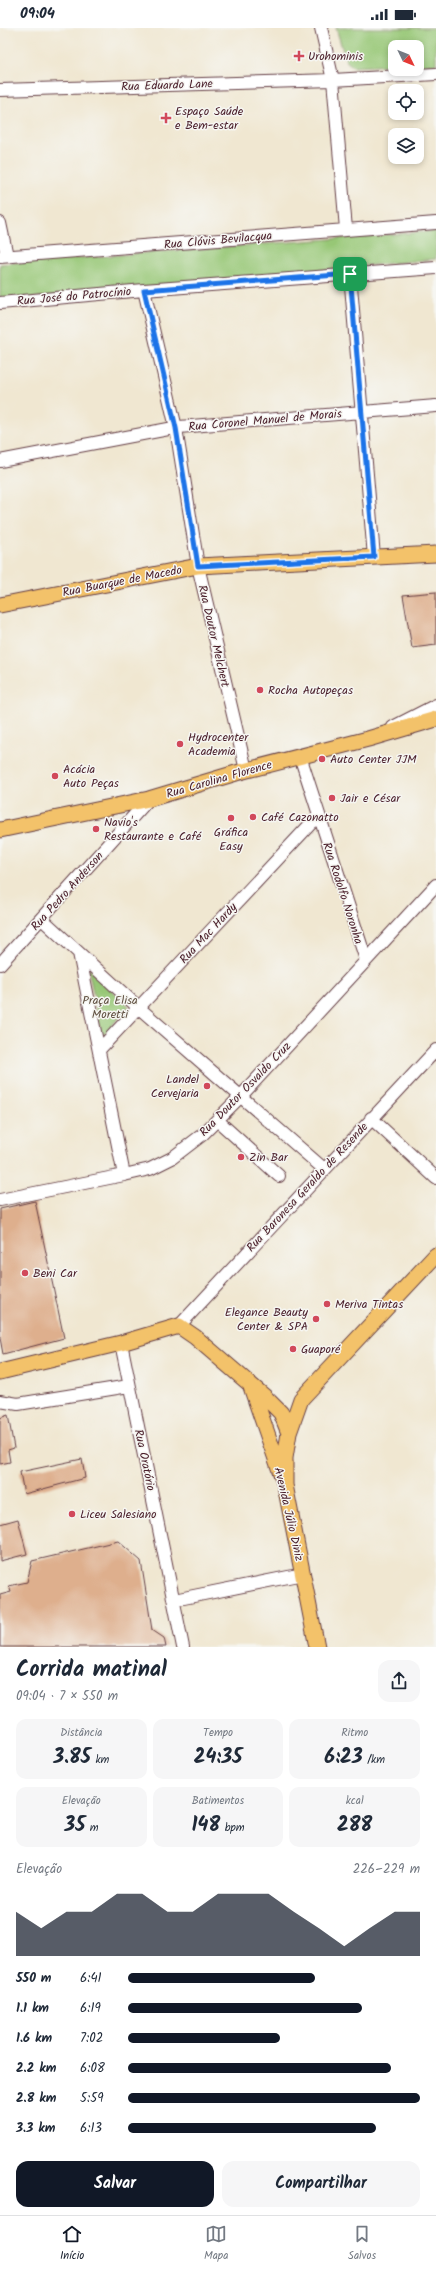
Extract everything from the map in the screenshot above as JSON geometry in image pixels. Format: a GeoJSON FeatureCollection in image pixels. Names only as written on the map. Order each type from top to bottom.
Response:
{"type":"FeatureCollection","features":[{"type":"Feature","properties":{"kind":"main road","name":"Rua Buarque de Macedo"},"geometry":{"type":"LineString","coordinates":[[0,605],[198,566],[436,554]]}},
{"type":"Feature","properties":{"kind":"main road","name":"Rua Carolina Florence"},"geometry":{"type":"LineString","coordinates":[[0,830],[149,799],[246,770],[368,739],[436,719]]}},
{"type":"Feature","properties":{"kind":"main road"},"geometry":{"type":"LineString","coordinates":[[285,1485],[285,1458],[289,1432],[301,1399],[436,1255]]}},
{"type":"Feature","properties":{"kind":"main road"},"geometry":{"type":"LineString","coordinates":[[0,1372],[120,1343],[179,1326],[195,1337],[265,1397],[281,1413],[289,1432]]}},
{"type":"Feature","properties":{"kind":"main road","name":"Avenida Júlio Diniz"},"geometry":{"type":"LineString","coordinates":[[250,1384],[285,1485],[317,1647]]}},
{"type":"Feature","properties":{"kind":"main road"},"geometry":{"type":"LineString","coordinates":[[265,1397],[282,1402],[301,1399]]}},
{"type":"Feature","properties":{"kind":"street"},"geometry":{"type":"LineString","coordinates":[[321,28],[333,80],[346,229]]}},
{"type":"Feature","properties":{"kind":"street","name":"Rua Eduardo Lane"},"geometry":{"type":"LineString","coordinates":[[0,90],[333,80],[436,74]]}},
{"type":"Feature","properties":{"kind":"street"},"geometry":{"type":"LineString","coordinates":[[0,223],[4,257]]}},
{"type":"Feature","properties":{"kind":"street","name":"Rua Clóvis Bevilacqua"},"geometry":{"type":"LineString","coordinates":[[4,257],[436,223]]}},
{"type":"Feature","properties":{"kind":"street","name":"Rua José do Patrocínio"},"geometry":{"type":"LineString","coordinates":[[0,303],[144,290],[436,268]]}},
{"type":"Feature","properties":{"kind":"street"},"geometry":{"type":"LineString","coordinates":[[350,274],[374,557]]}},
{"type":"Feature","properties":{"kind":"street","name":"Rua Doutor Melchert"},"geometry":{"type":"LineString","coordinates":[[144,290],[176,428],[198,566],[246,770]]}},
{"type":"Feature","properties":{"kind":"street","name":"Rua Coronel Manuel de Morais"},"geometry":{"type":"LineString","coordinates":[[0,461],[176,428],[436,406]]}},
{"type":"Feature","properties":{"kind":"street"},"geometry":{"type":"LineString","coordinates":[[368,739],[436,705]]}},
{"type":"Feature","properties":{"kind":"street","name":"Rua Rodolfo Noronha"},"geometry":{"type":"LineString","coordinates":[[300,756],[318,816],[366,960]]}},
{"type":"Feature","properties":{"kind":"street","name":"Rua Pedro Anderson"},"geometry":{"type":"LineString","coordinates":[[0,964],[149,799]]}},
{"type":"Feature","properties":{"kind":"street","name":"Rua Mac Hardy"},"geometry":{"type":"LineString","coordinates":[[99,1050],[318,816]]}},
{"type":"Feature","properties":{"kind":"street","name":"Rua Doutor Osvaldo Cruz"},"geometry":{"type":"LineString","coordinates":[[0,1200],[150,1169],[172,1158],[202,1135],[241,1096],[436,886]]}},
{"type":"Feature","properties":{"kind":"street"},"geometry":{"type":"LineString","coordinates":[[42,919],[138,1008],[324,1169]]}},
{"type":"Feature","properties":{"kind":"street"},"geometry":{"type":"LineString","coordinates":[[78,953],[124,1175]]}},
{"type":"Feature","properties":{"kind":"street","name":"Rua Baronesa Geraldo de Resende"},"geometry":{"type":"LineString","coordinates":[[179,1326],[371,1118],[436,1050]]}},
{"type":"Feature","properties":{"kind":"street"},"geometry":{"type":"LineString","coordinates":[[371,1118],[436,1178]]}},
{"type":"Feature","properties":{"kind":"street"},"geometry":{"type":"LineString","coordinates":[[217,1120],[279,1176]]}},
{"type":"Feature","properties":{"kind":"street","name":"Rua Oratório"},"geometry":{"type":"LineString","coordinates":[[120,1343],[183,1647]]}},
{"type":"Feature","properties":{"kind":"street"},"geometry":{"type":"LineString","coordinates":[[0,1401],[18,1404],[129,1386]]}},
{"type":"Feature","properties":{"kind":"street"},"geometry":{"type":"LineString","coordinates":[[174,1600],[303,1574]]}},
{"type":"Feature","properties":{"kind":"green space"},"geometry":{"type":"Polygon","coordinates":[[[336,28],[436,28],[436,64],[424,65],[424,40],[388,40],[388,65],[353,67],[346,61],[336,28]]]}},
{"type":"Feature","properties":{"kind":"green space"},"geometry":{"type":"Polygon","coordinates":[[[436,231],[436,259],[0,301],[0,264],[436,231]]]}},
{"type":"Feature","properties":{"kind":"green space","name":"Praça Elisa Moretti"},"geometry":{"type":"Polygon","coordinates":[[[88,968],[129,1006],[102,1037],[88,968]]]}},
{"type":"Feature","properties":{"kind":"building"},"geometry":{"type":"Polygon","coordinates":[[[436,592],[436,645],[412,648],[403,595],[436,592]]]}},
{"type":"Feature","properties":{"kind":"building","name":"Beni Car"},"geometry":{"type":"Polygon","coordinates":[[[35,1201],[64,1338],[3,1354],[0,1338],[0,1209],[35,1201]]]}},
{"type":"Feature","properties":{"kind":"building"},"geometry":{"type":"Polygon","coordinates":[[[8,1415],[14,1448],[8,1450],[10,1462],[0,1464],[0,1418],[8,1415]]]}},
{"type":"Feature","properties":{"kind":"building"},"geometry":{"type":"Polygon","coordinates":[[[82,1459],[85,1478],[24,1494],[20,1472],[82,1459]]]}},
{"type":"Feature","properties":{"kind":"building"},"geometry":{"type":"Polygon","coordinates":[[[18,1519],[27,1554],[0,1561],[0,1524],[18,1519]]]}},
{"type":"Feature","properties":{"kind":"building"},"geometry":{"type":"Polygon","coordinates":[[[118,1541],[141,1561],[152,1630],[164,1638],[166,1647],[0,1647],[0,1595],[11,1592],[9,1586],[27,1582],[32,1561],[118,1541]]]}},
{"type":"Feature","properties":{"kind":"place","name":"Urohominis"},"geometry":{"type":"Point","coordinates":[299,56]}},
{"type":"Feature","properties":{"kind":"place","name":"Espaço Saúde e Bem-estar"},"geometry":{"type":"Point","coordinates":[166,118]}},
{"type":"Feature","properties":{"kind":"place","name":"Rocha Autopeças"},"geometry":{"type":"Point","coordinates":[260,690]}},
{"type":"Feature","properties":{"kind":"place","name":"Hydrocenter Academia"},"geometry":{"type":"Point","coordinates":[180,744]}},
{"type":"Feature","properties":{"kind":"place","name":"Auto Center JJM"},"geometry":{"type":"Point","coordinates":[322,759]}},
{"type":"Feature","properties":{"kind":"place","name":"Acácia Auto Peças"},"geometry":{"type":"Point","coordinates":[55,776]}},
{"type":"Feature","properties":{"kind":"place","name":"Jair e César"},"geometry":{"type":"Point","coordinates":[332,798]}},
{"type":"Feature","properties":{"kind":"place","name":"Café Cazonatto"},"geometry":{"type":"Point","coordinates":[253,817]}},
{"type":"Feature","properties":{"kind":"place","name":"Gráfica Easy"},"geometry":{"type":"Point","coordinates":[231,818]}},
{"type":"Feature","properties":{"kind":"place","name":"Navio's Restaurante e Café"},"geometry":{"type":"Point","coordinates":[96,829]}},
{"type":"Feature","properties":{"kind":"place","name":"Landel Cervejaria"},"geometry":{"type":"Point","coordinates":[207,1086]}},
{"type":"Feature","properties":{"kind":"place","name":"Zin Bar"},"geometry":{"type":"Point","coordinates":[241,1157]}},
{"type":"Feature","properties":{"kind":"place","name":"Beni Car"},"geometry":{"type":"Point","coordinates":[25,1273]}},
{"type":"Feature","properties":{"kind":"place","name":"Meriva Tintas"},"geometry":{"type":"Point","coordinates":[327,1304]}},
{"type":"Feature","properties":{"kind":"place","name":"Elegance Beauty Center & SPA"},"geometry":{"type":"Point","coordinates":[316,1319]}},
{"type":"Feature","properties":{"kind":"place","name":"Guaporé"},"geometry":{"type":"Point","coordinates":[293,1349]}},
{"type":"Feature","properties":{"kind":"place","name":"Liceu Salesiano"},"geometry":{"type":"Point","coordinates":[72,1514]}},
{"type":"Feature","properties":{"kind":"route"},"geometry":{"type":"LineString","coordinates":[[350,274],[374,557],[198,566],[176,428],[144,290],[350,274]]}}]}
